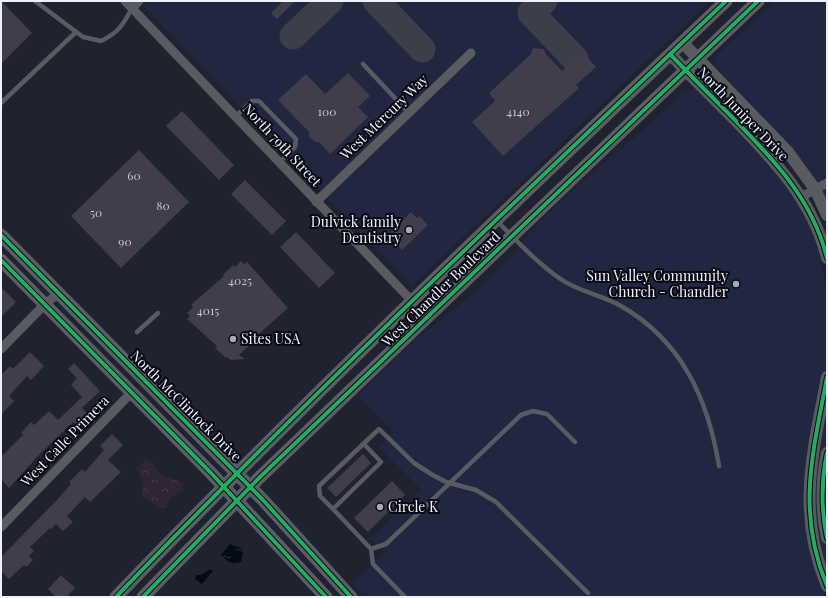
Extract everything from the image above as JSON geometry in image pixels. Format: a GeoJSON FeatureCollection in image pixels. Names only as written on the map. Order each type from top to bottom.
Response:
{"type":"FeatureCollection","features":[{"type":"Feature","properties":{"kind":"main road","name":"West Chandler Boulevard"},"geometry":{"type":"LineString","coordinates":[[116,597],[236,473],[412,301],[726,1]]}},
{"type":"Feature","properties":{"kind":"main road","name":"West Chandler Boulevard"},"geometry":{"type":"LineString","coordinates":[[143,597],[250,488],[758,1]]}},
{"type":"Feature","properties":{"kind":"main road","name":"North McClintock Drive"},"geometry":{"type":"LineString","coordinates":[[1,235],[236,473],[351,597]]}},
{"type":"Feature","properties":{"kind":"main road","name":"North McClintock Drive"},"geometry":{"type":"LineString","coordinates":[[1,260],[223,486],[326,597]]}},
{"type":"Feature","properties":{"kind":"street","name":"North 79th Street"},"geometry":{"type":"LineString","coordinates":[[125,1],[412,301]]}},
{"type":"Feature","properties":{"kind":"street"},"geometry":{"type":"LineString","coordinates":[[132,8],[139,1]]}},
{"type":"Feature","properties":{"kind":"street","name":"North Juniper Drive"},"geometry":{"type":"LineString","coordinates":[[682,42],[788,152],[815,189],[827,215]]}},
{"type":"Feature","properties":{"kind":"street","name":"West Mercury Way"},"geometry":{"type":"LineString","coordinates":[[316,202],[471,53]]}},
{"type":"Feature","properties":{"kind":"street","name":"North Juniper Drive"},"geometry":{"type":"LineString","coordinates":[[670,54],[770,156],[792,182],[813,217],[827,258]]}},
{"type":"Feature","properties":{"kind":"street"},"geometry":{"type":"LineString","coordinates":[[801,197],[827,183]]}},
{"type":"Feature","properties":{"kind":"street"},"geometry":{"type":"LineString","coordinates":[[1,349],[45,304],[59,293]]}},
{"type":"Feature","properties":{"kind":"street"},"geometry":{"type":"LineString","coordinates":[[827,377],[809,485],[809,520],[819,565],[827,586]]}},
{"type":"Feature","properties":{"kind":"street","name":"West Calle Primera"},"geometry":{"type":"LineString","coordinates":[[1,527],[132,392]]}},
{"type":"Feature","properties":{"kind":"street"},"geometry":{"type":"LineString","coordinates":[[826,458],[822,507],[827,538]]}},
{"type":"Feature","properties":{"kind":"lane"},"geometry":{"type":"LineString","coordinates":[[34,1],[83,37],[101,41],[113,35],[124,23],[132,8]]}},
{"type":"Feature","properties":{"kind":"lane"},"geometry":{"type":"LineString","coordinates":[[1,103],[76,32]]}},
{"type":"Feature","properties":{"kind":"lane"},"geometry":{"type":"LineString","coordinates":[[363,64],[409,113]]}},
{"type":"Feature","properties":{"kind":"lane"},"geometry":{"type":"LineString","coordinates":[[236,116],[252,101],[259,100],[296,139],[296,147],[279,163]]}},
{"type":"Feature","properties":{"kind":"lane"},"geometry":{"type":"LineString","coordinates":[[496,220],[534,257],[563,280],[622,306],[660,336],[680,360],[695,384],[712,433],[719,466]]}},
{"type":"Feature","properties":{"kind":"lane"},"geometry":{"type":"LineString","coordinates":[[137,332],[158,313]]}},
{"type":"Feature","properties":{"kind":"lane"},"geometry":{"type":"LineString","coordinates":[[371,549],[386,544],[521,415],[533,411],[547,414],[575,442]]}},
{"type":"Feature","properties":{"kind":"lane"},"geometry":{"type":"LineString","coordinates":[[405,597],[373,564],[371,549],[320,496],[319,486],[380,429],[414,463],[431,474],[450,483],[486,494],[496,502],[588,593]]}},
{"type":"Feature","properties":{"kind":"lane"},"geometry":{"type":"LineString","coordinates":[[333,510],[382,462],[364,444]]}},
{"type":"Feature","properties":{"kind":"lane"},"geometry":{"type":"LineString","coordinates":[[812,460],[826,458]]}},
{"type":"Feature","properties":{"kind":"shaded area"},"geometry":{"type":"Polygon","coordinates":[[[139,1],[710,1],[412,286],[139,1]]]}},
{"type":"Feature","properties":{"kind":"shaded area"},"geometry":{"type":"Polygon","coordinates":[[[776,1],[827,1],[827,199],[812,175],[794,152],[715,66],[716,55],[776,1]]]}},
{"type":"Feature","properties":{"kind":"shaded area"},"geometry":{"type":"Polygon","coordinates":[[[695,89],[782,178],[795,196],[809,222],[819,249],[827,293],[827,597],[364,597],[352,584],[385,552],[371,538],[421,489],[379,447],[394,431],[358,395],[410,345],[471,295],[511,257],[534,227],[579,184],[642,131],[683,92],[695,89]]]}},
{"type":"Feature","properties":{"kind":"green space"},"geometry":{"type":"Polygon","coordinates":[[[146,459],[152,463],[160,474],[183,483],[182,491],[170,497],[166,507],[159,508],[142,496],[143,482],[137,468],[146,459]]]}},
{"type":"Feature","properties":{"kind":"water"},"geometry":{"type":"Polygon","coordinates":[[[230,544],[241,548],[243,553],[241,562],[230,562],[221,555],[230,544]]]}},
{"type":"Feature","properties":{"kind":"water"},"geometry":{"type":"Polygon","coordinates":[[[210,569],[213,571],[202,584],[195,579],[196,575],[201,575],[210,569]]]}},
{"type":"Feature","properties":{"kind":"building"},"geometry":{"type":"Polygon","coordinates":[[[1,1],[32,33],[1,64],[1,1]]]}},
{"type":"Feature","properties":{"kind":"building"},"geometry":{"type":"Polygon","coordinates":[[[283,1],[295,1],[277,19],[271,13],[283,1]]]}},
{"type":"Feature","properties":{"kind":"building"},"geometry":{"type":"Polygon","coordinates":[[[533,48],[544,49],[546,54],[562,71],[583,52],[596,67],[576,85],[579,88],[503,156],[472,122],[495,101],[489,93],[531,54],[533,48]]]}},
{"type":"Feature","properties":{"kind":"building"},"geometry":{"type":"Polygon","coordinates":[[[348,73],[370,96],[358,107],[368,117],[330,154],[319,142],[315,142],[309,137],[309,132],[278,100],[306,74],[325,94],[348,73]]]}},
{"type":"Feature","properties":{"kind":"building"},"geometry":{"type":"Polygon","coordinates":[[[182,111],[234,165],[219,180],[166,126],[182,111]]]}},
{"type":"Feature","properties":{"kind":"building"},"geometry":{"type":"Polygon","coordinates":[[[139,150],[189,202],[121,268],[71,216],[139,150]]]}},
{"type":"Feature","properties":{"kind":"building"},"geometry":{"type":"Polygon","coordinates":[[[245,180],[286,221],[272,235],[231,194],[245,180]]]}},
{"type":"Feature","properties":{"kind":"building","name":"Dulvick family Dentistry"},"geometry":{"type":"Polygon","coordinates":[[[411,212],[417,218],[419,216],[428,225],[402,250],[388,235],[411,212]]]}},
{"type":"Feature","properties":{"kind":"building"},"geometry":{"type":"Polygon","coordinates":[[[296,232],[335,273],[319,288],[280,247],[296,232]]]}},
{"type":"Feature","properties":{"kind":"building"},"geometry":{"type":"Polygon","coordinates":[[[241,261],[244,264],[247,262],[288,308],[249,343],[250,345],[239,355],[245,359],[231,360],[227,357],[226,358],[215,348],[217,346],[187,319],[190,316],[187,313],[193,307],[191,305],[224,276],[223,275],[233,265],[235,267],[241,261]]]}},
{"type":"Feature","properties":{"kind":"building"},"geometry":{"type":"Polygon","coordinates":[[[1,287],[16,302],[1,317],[1,287]]]}},
{"type":"Feature","properties":{"kind":"building"},"geometry":{"type":"Polygon","coordinates":[[[30,352],[44,366],[31,380],[27,376],[9,396],[14,401],[1,415],[1,375],[10,366],[13,369],[30,352]]]}},
{"type":"Feature","properties":{"kind":"building"},"geometry":{"type":"Polygon","coordinates":[[[74,363],[100,391],[82,408],[88,415],[77,426],[73,422],[37,457],[9,488],[1,479],[1,457],[23,435],[21,433],[31,422],[34,425],[49,411],[58,420],[82,397],[71,385],[77,378],[68,369],[74,363]]]}},
{"type":"Feature","properties":{"kind":"building"},"geometry":{"type":"Polygon","coordinates":[[[112,434],[123,445],[108,460],[121,472],[90,502],[85,497],[67,516],[73,522],[63,531],[56,524],[30,547],[34,551],[29,556],[33,560],[26,567],[24,565],[9,579],[1,571],[1,557],[57,500],[71,484],[69,482],[82,469],[85,472],[104,450],[100,446],[112,434]]]}},
{"type":"Feature","properties":{"kind":"building","name":"Circle K"},"geometry":{"type":"Polygon","coordinates":[[[363,454],[371,463],[336,497],[327,488],[363,454]]]}},
{"type":"Feature","properties":{"kind":"building","name":"Circle K"},"geometry":{"type":"Polygon","coordinates":[[[392,481],[405,495],[368,532],[354,518],[392,481]]]}},
{"type":"Feature","properties":{"kind":"building"},"geometry":{"type":"Polygon","coordinates":[[[61,575],[75,588],[67,597],[56,597],[48,589],[61,575]]]}},
{"type":"Feature","properties":{"kind":"taxiway"},"geometry":{"type":"LineString","coordinates":[[293,36],[330,1]]}},
{"type":"Feature","properties":{"kind":"taxiway"},"geometry":{"type":"LineString","coordinates":[[376,1],[422,49]]}},
{"type":"Feature","properties":{"kind":"taxiway"},"geometry":{"type":"LineString","coordinates":[[544,1],[531,13],[575,59]]}},
{"type":"Feature","properties":{"kind":"cycle path"},"geometry":{"type":"LineString","coordinates":[[116,597],[341,370],[726,1]]}},
{"type":"Feature","properties":{"kind":"cycle path"},"geometry":{"type":"LineString","coordinates":[[143,597],[260,477],[758,1]]}},
{"type":"Feature","properties":{"kind":"cycle path"},"geometry":{"type":"LineString","coordinates":[[670,54],[749,134],[790,182],[802,199],[812,218],[821,237],[827,258]]}},
{"type":"Feature","properties":{"kind":"cycle path"},"geometry":{"type":"LineString","coordinates":[[1,235],[263,500],[351,597]]}},
{"type":"Feature","properties":{"kind":"cycle path"},"geometry":{"type":"LineString","coordinates":[[1,260],[211,473],[326,597]]}},
{"type":"Feature","properties":{"kind":"cycle path"},"geometry":{"type":"LineString","coordinates":[[827,377],[817,431],[810,482],[812,532],[818,559],[827,586]]}},
{"type":"Feature","properties":{"kind":"cycle path"},"geometry":{"type":"LineString","coordinates":[[827,453],[822,496],[827,538]]}},
{"type":"Feature","properties":{"kind":"place","name":"Dulvick family Dentistry"},"geometry":{"type":"Point","coordinates":[409,230]}},
{"type":"Feature","properties":{"kind":"place","name":"Sun Valley Community Church - Chandler"},"geometry":{"type":"Point","coordinates":[736,284]}},
{"type":"Feature","properties":{"kind":"place","name":"Sites USA"},"geometry":{"type":"Point","coordinates":[233,339]}},
{"type":"Feature","properties":{"kind":"place","name":"Circle K"},"geometry":{"type":"Point","coordinates":[380,507]}}]}
